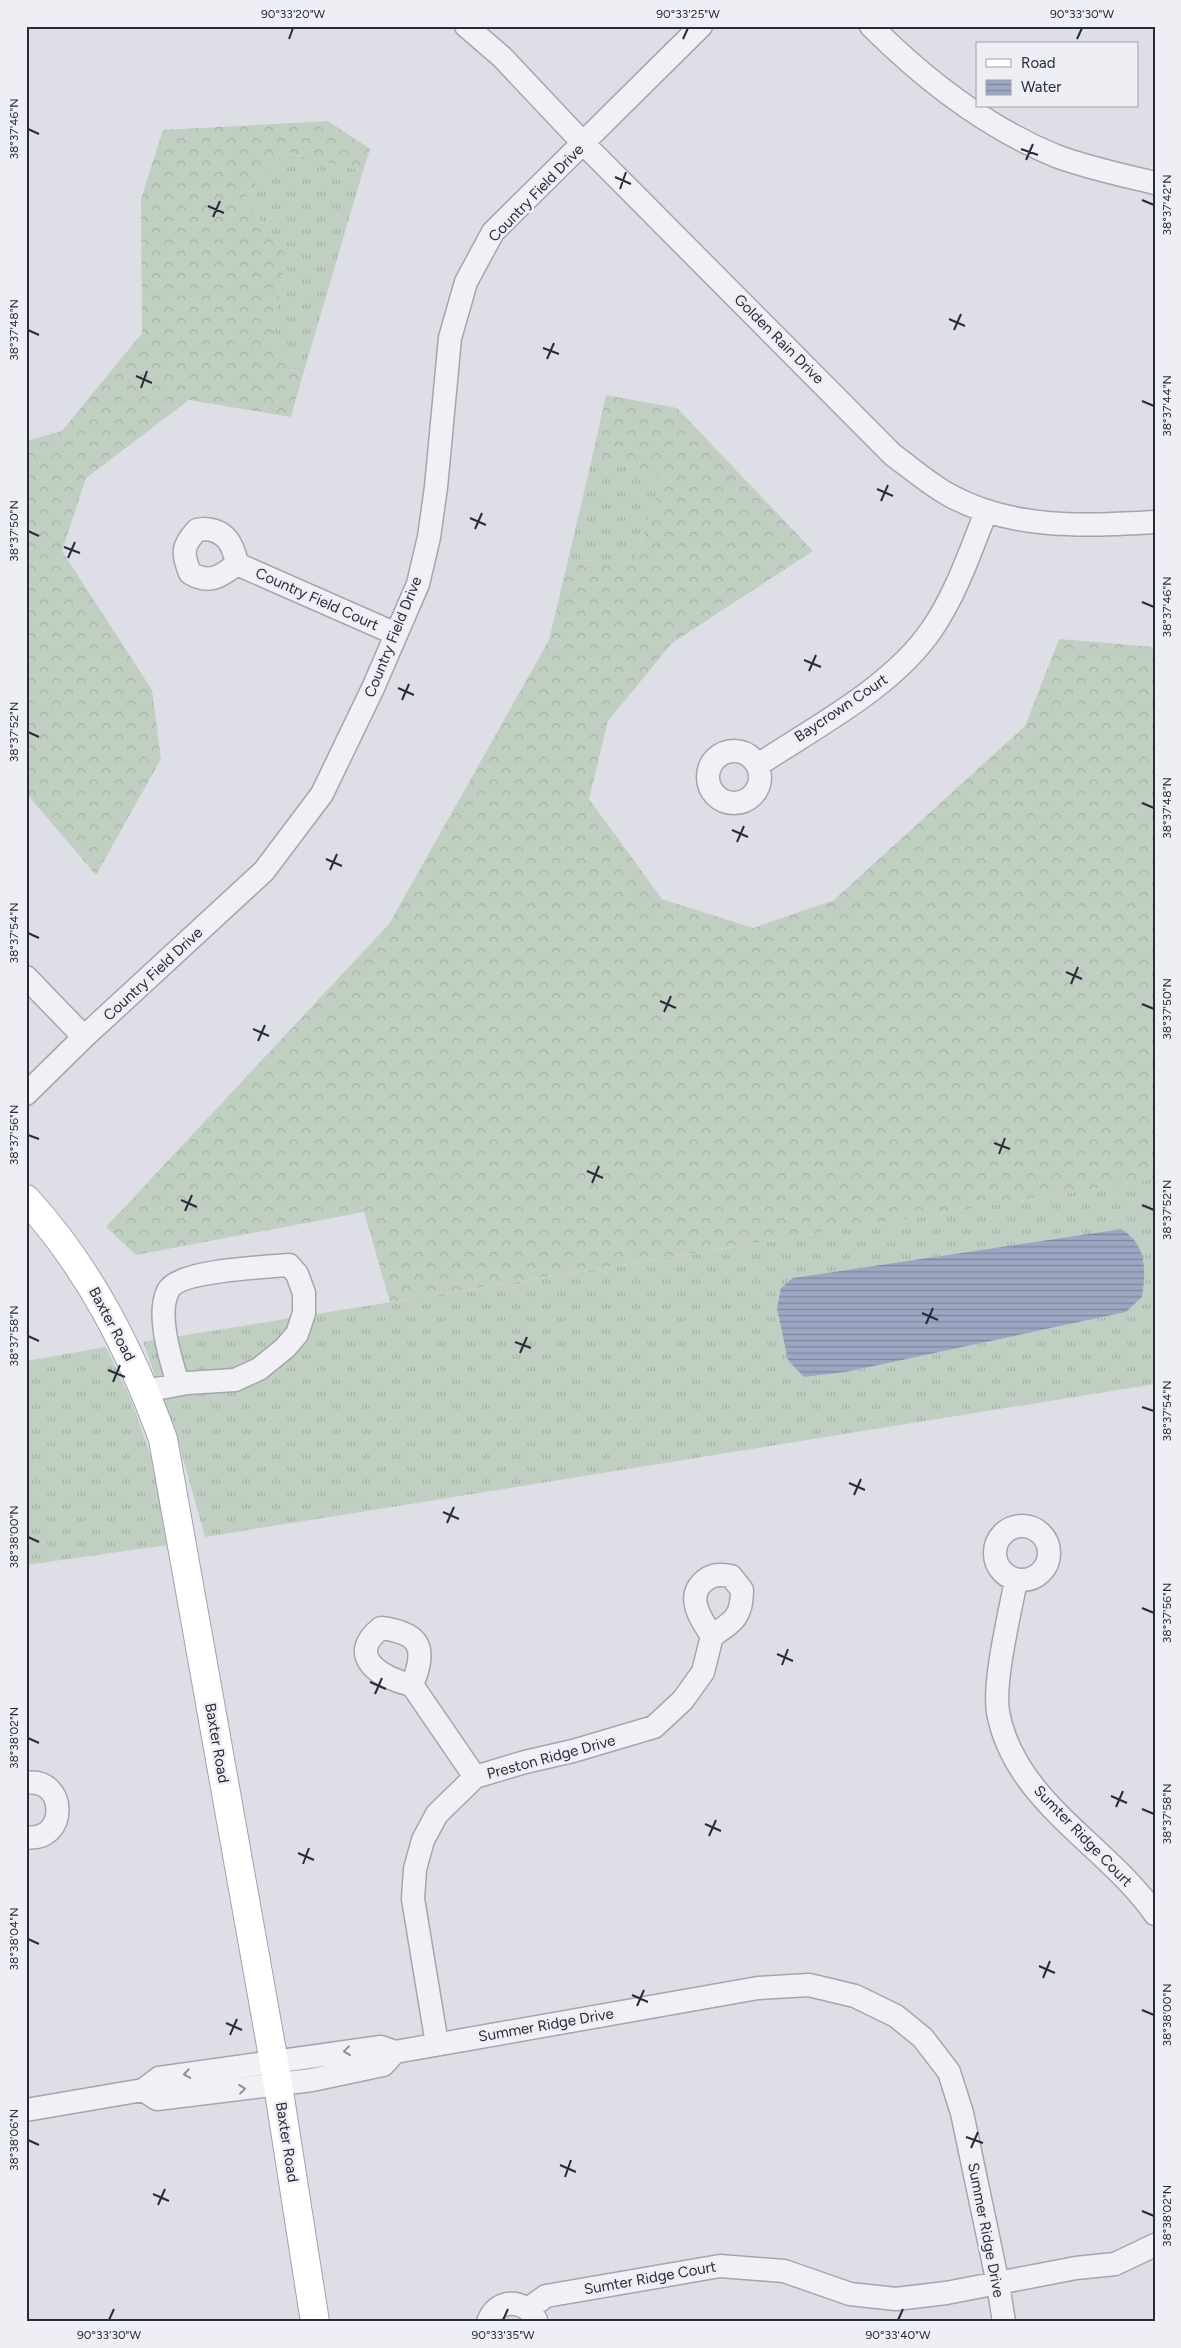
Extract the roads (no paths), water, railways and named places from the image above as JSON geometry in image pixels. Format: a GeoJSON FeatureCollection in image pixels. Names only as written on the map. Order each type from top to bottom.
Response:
{"type":"FeatureCollection","features":[{"type":"Feature","properties":{"kind":"main road","name":"Baxter Road"},"geometry":{"type":"LineString","coordinates":[[26,1199],[54,1229],[79,1264],[102,1303],[145,1391],[163,1439],[276,2074],[315,2322]]}},
{"type":"Feature","properties":{"kind":"street","name":"Golden Rain Drive"},"geometry":{"type":"LineString","coordinates":[[466,26],[502,57],[583,143],[893,454],[949,494],[986,512],[1022,520],[1070,525],[1155,522]]}},
{"type":"Feature","properties":{"kind":"street","name":"Country Field Drive"},"geometry":{"type":"LineString","coordinates":[[26,1094],[84,1037],[264,871],[322,794],[339,763],[418,584],[429,537],[436,487],[450,338],[466,282],[494,232],[701,26]]}},
{"type":"Feature","properties":{"kind":"street"},"geometry":{"type":"LineString","coordinates":[[871,26],[930,81],[964,106],[1007,133],[1056,156],[1102,171],[1155,183]]}},
{"type":"Feature","properties":{"kind":"street","name":"Baycrown Court"},"geometry":{"type":"LineString","coordinates":[[758,764],[885,681],[911,655],[931,630],[950,599],[986,512]]}},
{"type":"Feature","properties":{"kind":"street","name":"Country Field Court"},"geometry":{"type":"LineString","coordinates":[[237,564],[396,634]]}},
{"type":"Feature","properties":{"kind":"street"},"geometry":{"type":"LineString","coordinates":[[26,977],[84,1037]]}},
{"type":"Feature","properties":{"kind":"street"},"geometry":{"type":"LineString","coordinates":[[145,1391],[178,1384],[235,1380],[259,1369],[285,1348],[297,1334],[304,1313],[304,1292],[297,1274],[290,1265],[219,1270],[180,1281],[169,1289],[164,1303],[164,1325],[178,1384]]}},
{"type":"Feature","properties":{"kind":"street","name":"Sumter Ridge Court"},"geometry":{"type":"LineString","coordinates":[[1016,1580],[999,1675],[998,1711],[1011,1753],[1033,1784],[1062,1818],[1128,1882],[1155,1914]]}},
{"type":"Feature","properties":{"kind":"street","name":"Preston Ridge Drive"},"geometry":{"type":"LineString","coordinates":[[437,2044],[412,1899],[415,1869],[423,1840],[437,1814],[475,1777],[654,1727],[683,1700],[703,1672],[712,1636]]}},
{"type":"Feature","properties":{"kind":"street"},"geometry":{"type":"LineString","coordinates":[[412,1685],[475,1777]]}},
{"type":"Feature","properties":{"kind":"street"},"geometry":{"type":"LineString","coordinates":[[26,1783],[39,1784],[47,1788],[57,1802],[58,1810],[57,1819],[46,1833],[38,1837],[26,1837]]}},
{"type":"Feature","properties":{"kind":"street","name":"Summer Ridge Drive"},"geometry":{"type":"LineString","coordinates":[[26,2110],[143,2090],[159,2078],[235,2066],[276,2074],[381,2047],[395,2052],[758,1988],[808,1985],[855,1996],[896,2016],[923,2038],[949,2072],[962,2113],[998,2284],[1004,2322]]}},
{"type":"Feature","properties":{"kind":"street","name":"Sumter Ridge Court"},"geometry":{"type":"LineString","coordinates":[[488,2322],[494,2310],[510,2302],[532,2316],[546,2296],[720,2266],[784,2271],[850,2294],[896,2299],[998,2284],[1076,2268],[1115,2264],[1155,2245]]}},
{"type":"Feature","properties":{"kind":"water"},"geometry":{"type":"Polygon","coordinates":[[[1121,1229],[1136,1242],[1143,1259],[1144,1268],[1142,1297],[1126,1312],[846,1372],[804,1377],[788,1360],[777,1308],[781,1288],[793,1278],[1121,1229]]]}}]}
